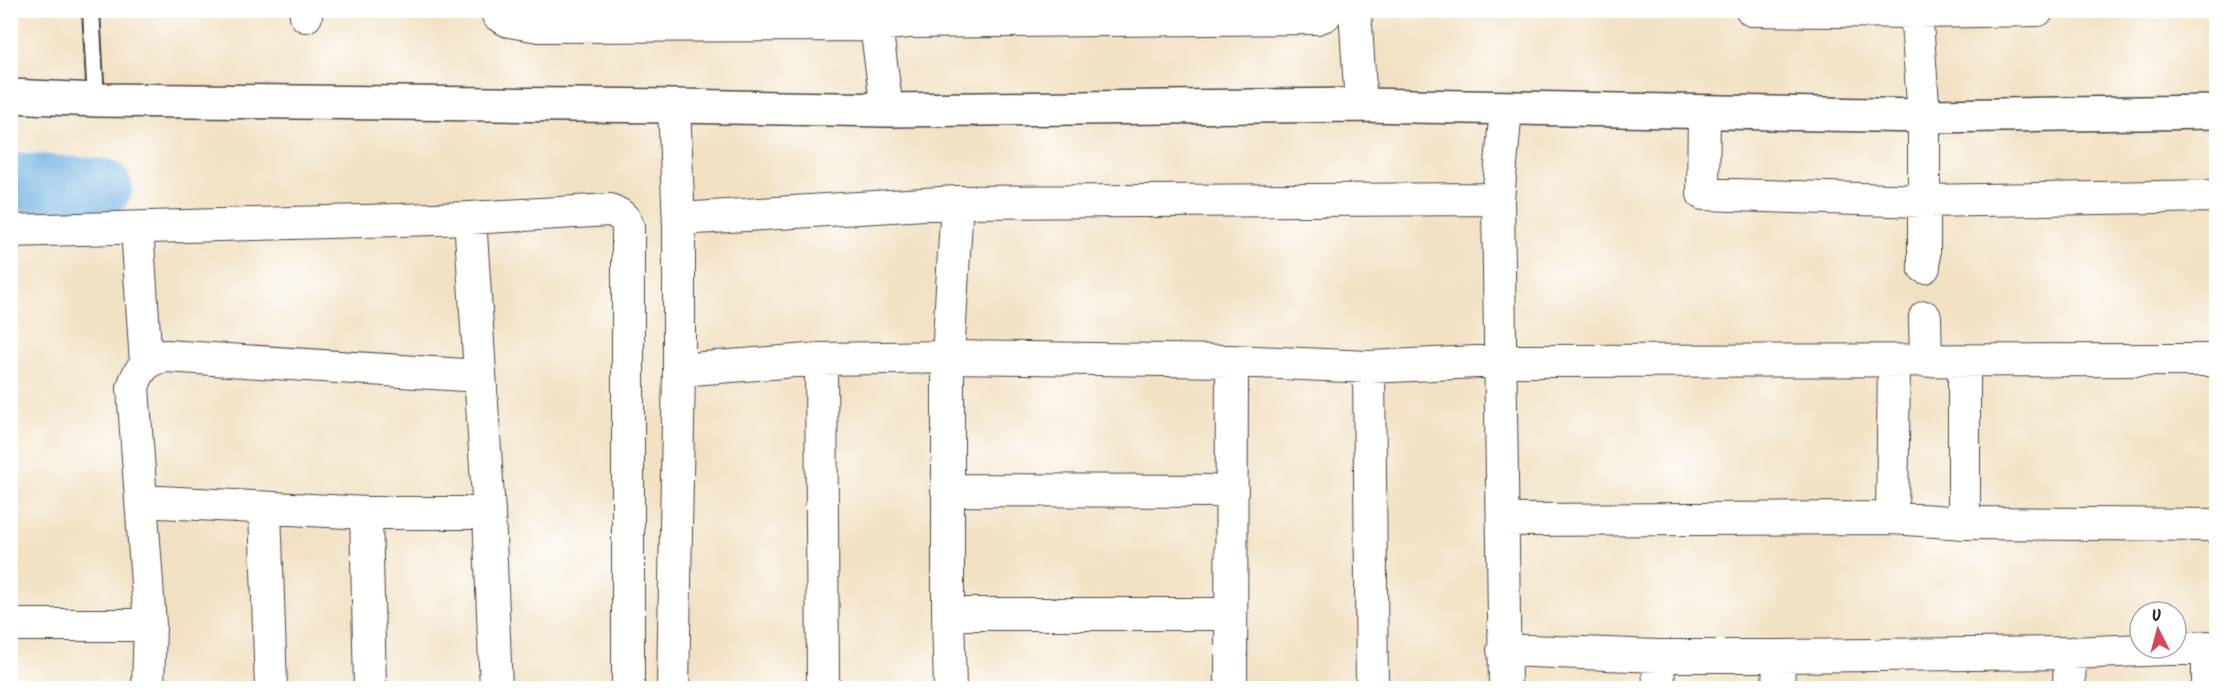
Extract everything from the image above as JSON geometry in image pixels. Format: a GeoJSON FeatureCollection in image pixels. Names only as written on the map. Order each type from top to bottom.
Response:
{"type":"FeatureCollection","features":[{"type":"Feature","properties":{"kind":"street"},"geometry":{"type":"LineString","coordinates":[[496,10],[498,15],[509,21],[539,26],[876,25],[908,16],[1317,18],[1325,15],[1327,10]]}},
{"type":"Feature","properties":{"kind":"street"},"geometry":{"type":"LineString","coordinates":[[1355,10],[1361,105]]}},
{"type":"Feature","properties":{"kind":"street"},"geometry":{"type":"LineString","coordinates":[[1752,10],[2038,10]]}},
{"type":"Feature","properties":{"kind":"street"},"geometry":{"type":"LineString","coordinates":[[1916,11],[1924,116],[1924,267]]}},
{"type":"Feature","properties":{"kind":"street"},"geometry":{"type":"LineString","coordinates":[[876,25],[887,110]]}},
{"type":"Feature","properties":{"kind":"street"},"geometry":{"type":"LineString","coordinates":[[10,96],[96,100],[887,110],[1361,105],[1924,116],[2217,112]]}},
{"type":"Feature","properties":{"kind":"street"},"geometry":{"type":"LineString","coordinates":[[673,688],[679,370],[679,219],[674,106]]}},
{"type":"Feature","properties":{"kind":"street"},"geometry":{"type":"LineString","coordinates":[[1505,688],[1498,199],[1506,108]]}},
{"type":"Feature","properties":{"kind":"street"},"geometry":{"type":"LineString","coordinates":[[1704,112],[1703,194],[1923,201],[2217,196]]}},
{"type":"Feature","properties":{"kind":"street"},"geometry":{"type":"LineString","coordinates":[[679,219],[957,202],[1498,199]]}},
{"type":"Feature","properties":{"kind":"street"},"geometry":{"type":"LineString","coordinates":[[950,688],[947,490],[948,357],[957,202]]}},
{"type":"Feature","properties":{"kind":"street"},"geometry":{"type":"LineString","coordinates":[[10,231],[470,218],[610,210],[625,219],[628,227],[628,688]]}},
{"type":"Feature","properties":{"kind":"street"},"geometry":{"type":"LineString","coordinates":[[470,218],[489,513],[496,688]]}},
{"type":"Feature","properties":{"kind":"street"},"geometry":{"type":"LineString","coordinates":[[137,228],[146,363]]}},
{"type":"Feature","properties":{"kind":"street"},"geometry":{"type":"LineString","coordinates":[[1925,317],[1926,361]]}},
{"type":"Feature","properties":{"kind":"street"},"geometry":{"type":"LineString","coordinates":[[148,688],[150,626],[133,388],[137,375],[146,363],[166,356],[480,376]]}},
{"type":"Feature","properties":{"kind":"street"},"geometry":{"type":"LineString","coordinates":[[679,370],[821,359],[948,357],[1232,361],[1370,366],[1499,362],[2217,360]]}},
{"type":"Feature","properties":{"kind":"street"},"geometry":{"type":"LineString","coordinates":[[821,359],[823,688]]}},
{"type":"Feature","properties":{"kind":"street"},"geometry":{"type":"LineString","coordinates":[[1231,688],[1232,361]]}},
{"type":"Feature","properties":{"kind":"street"},"geometry":{"type":"LineString","coordinates":[[1892,518],[1894,361]]}},
{"type":"Feature","properties":{"kind":"street"},"geometry":{"type":"LineString","coordinates":[[1964,361],[1964,523]]}},
{"type":"Feature","properties":{"kind":"street"},"geometry":{"type":"LineString","coordinates":[[1370,366],[1372,688]]}},
{"type":"Feature","properties":{"kind":"street"},"geometry":{"type":"LineString","coordinates":[[947,490],[1232,491]]}},
{"type":"Feature","properties":{"kind":"street"},"geometry":{"type":"LineString","coordinates":[[142,501],[366,513],[489,513]]}},
{"type":"Feature","properties":{"kind":"street"},"geometry":{"type":"LineString","coordinates":[[265,509],[272,688]]}},
{"type":"Feature","properties":{"kind":"street"},"geometry":{"type":"LineString","coordinates":[[366,513],[370,688]]}},
{"type":"Feature","properties":{"kind":"street"},"geometry":{"type":"LineString","coordinates":[[1504,520],[1892,518],[1964,523],[2217,525]]}},
{"type":"Feature","properties":{"kind":"street"},"geometry":{"type":"LineString","coordinates":[[948,614],[1230,614]]}},
{"type":"Feature","properties":{"kind":"street"},"geometry":{"type":"LineString","coordinates":[[10,625],[150,626]]}},
{"type":"Feature","properties":{"kind":"street"},"geometry":{"type":"LineString","coordinates":[[1503,650],[1658,656],[1778,656],[2070,653],[2212,647],[2208,688]]}},
{"type":"Feature","properties":{"kind":"street"},"geometry":{"type":"LineString","coordinates":[[2069,688],[2070,653]]}},
{"type":"Feature","properties":{"kind":"street"},"geometry":{"type":"LineString","coordinates":[[1658,656],[1659,688]]}},
{"type":"Feature","properties":{"kind":"street"},"geometry":{"type":"LineString","coordinates":[[1778,656],[1779,688]]}},
{"type":"Feature","properties":{"kind":"lane"},"geometry":{"type":"LineString","coordinates":[[91,10],[96,100]]}},
{"type":"Feature","properties":{"kind":"waterway"},"geometry":{"type":"LineString","coordinates":[[10,181],[103,188]]}}]}
